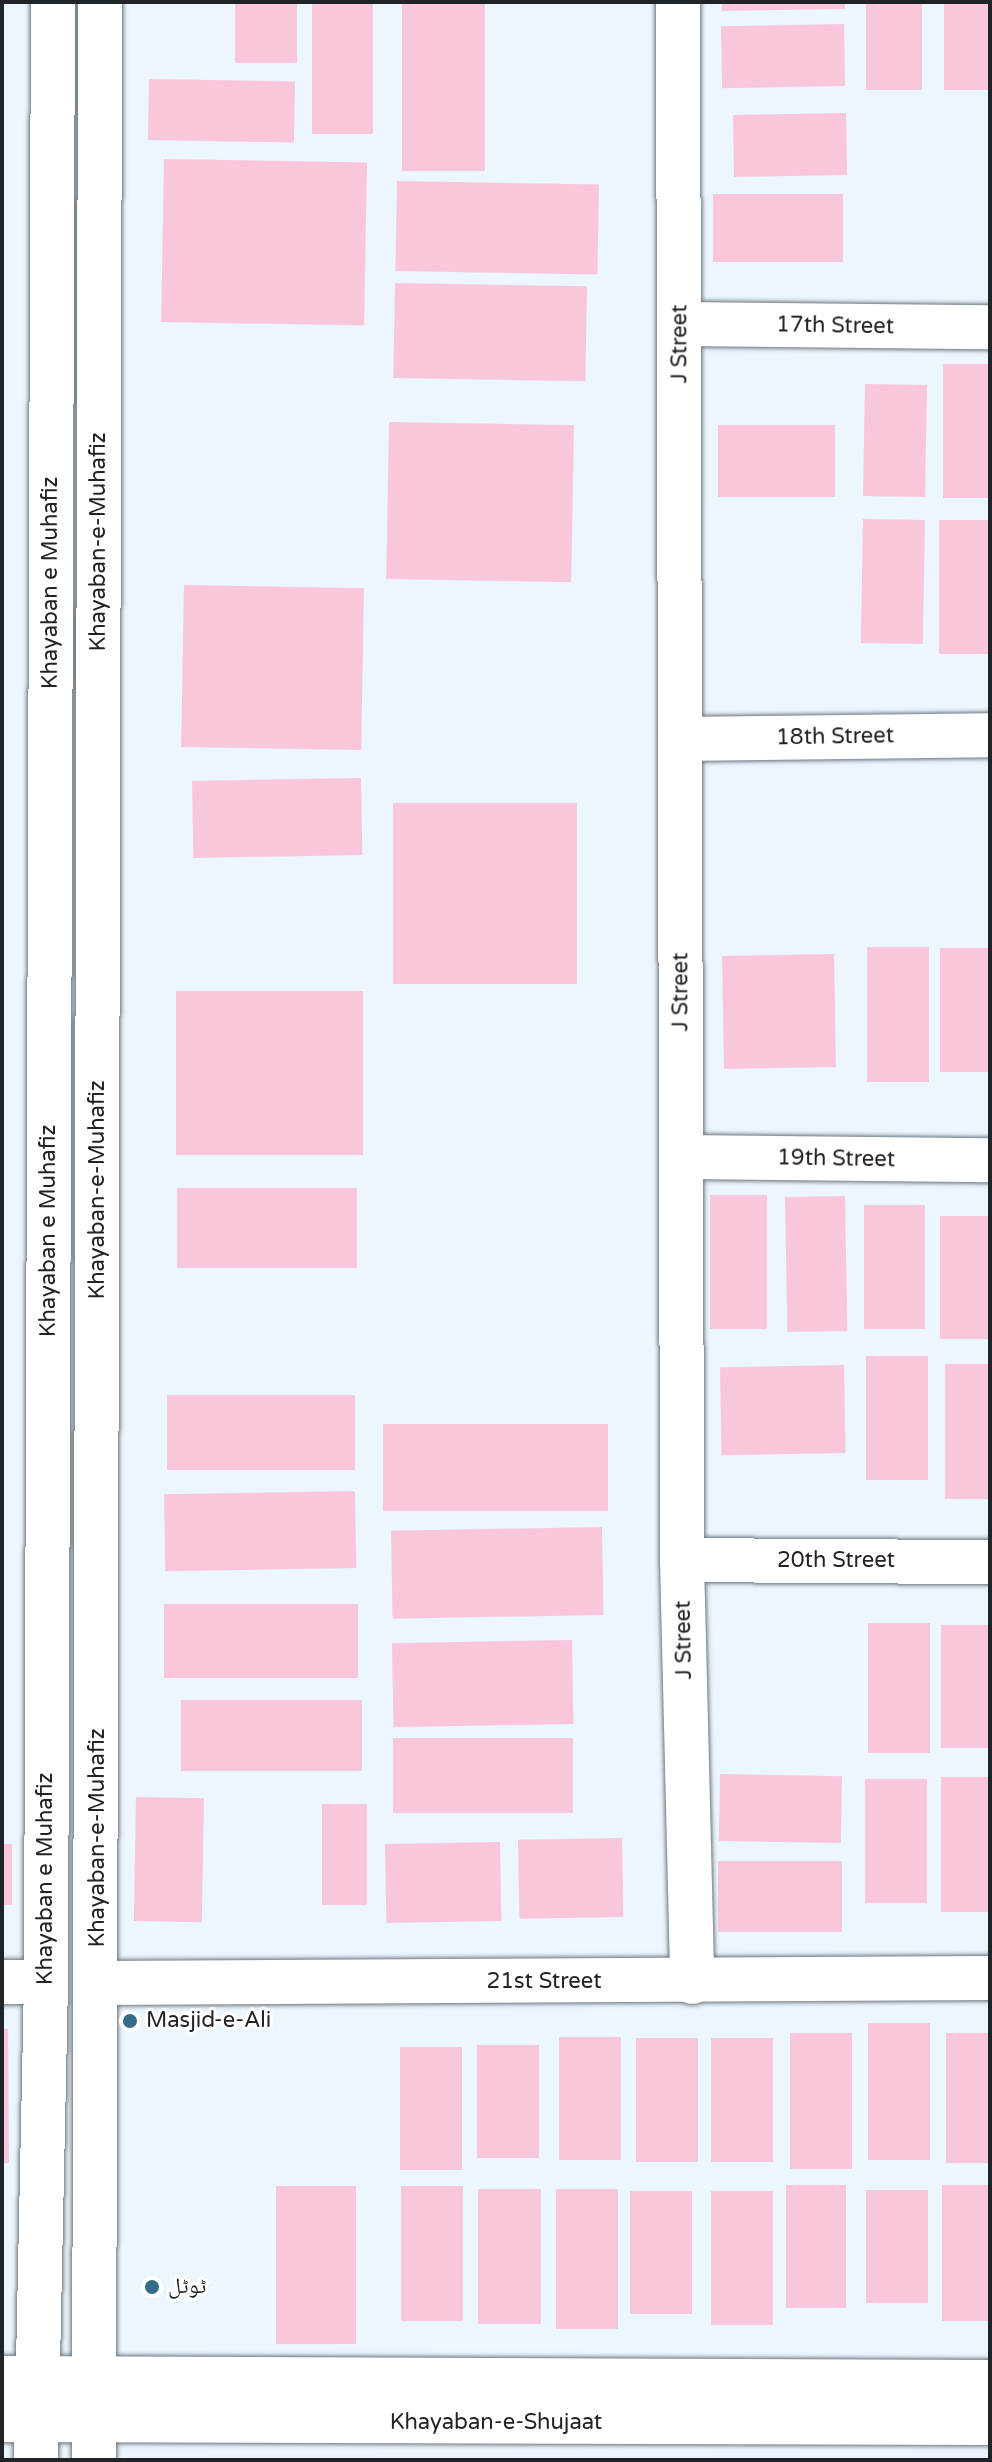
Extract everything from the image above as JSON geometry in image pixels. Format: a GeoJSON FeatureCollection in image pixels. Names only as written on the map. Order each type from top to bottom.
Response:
{"type":"FeatureCollection","features":[{"type":"Feature","properties":{"kind":"street","name":"Khayaban e Muhafiz"},"geometry":{"type":"LineString","coordinates":[[22,2411],[46,1982],[53,2]]}},
{"type":"Feature","properties":{"kind":"street","name":"Khayaban-e-Muhafiz"},"geometry":{"type":"LineString","coordinates":[[93,2378],[98,1983],[100,2]]}},
{"type":"Feature","properties":{"kind":"street","name":"J Street"},"geometry":{"type":"LineString","coordinates":[[678,2],[682,1560],[692,1982]]}},
{"type":"Feature","properties":{"kind":"street"},"geometry":{"type":"LineString","coordinates":[[52,239],[100,239]]}},
{"type":"Feature","properties":{"kind":"street","name":"17th Street"},"geometry":{"type":"LineString","coordinates":[[680,324],[990,327]]}},
{"type":"Feature","properties":{"kind":"street","name":"18th Street"},"geometry":{"type":"LineString","coordinates":[[680,739],[990,735]]}},
{"type":"Feature","properties":{"kind":"street","name":"19th Street"},"geometry":{"type":"LineString","coordinates":[[682,1157],[990,1160]]}},
{"type":"Feature","properties":{"kind":"street","name":"20th Street"},"geometry":{"type":"LineString","coordinates":[[682,1560],[990,1562]]}},
{"type":"Feature","properties":{"kind":"street","name":"21st Street"},"geometry":{"type":"LineString","coordinates":[[98,1983],[990,1978]]}},
{"type":"Feature","properties":{"kind":"street"},"geometry":{"type":"LineString","coordinates":[[2,1982],[46,1982]]}},
{"type":"Feature","properties":{"kind":"street"},"geometry":{"type":"LineString","coordinates":[[93,2378],[94,2441]]}},
{"type":"Feature","properties":{"kind":"street","name":"Khayaban-e-Shujaat"},"geometry":{"type":"LineString","coordinates":[[22,2411],[93,2378],[990,2382]]}},
{"type":"Feature","properties":{"kind":"street","name":"Khayaban-e-Shujaat"},"geometry":{"type":"LineString","coordinates":[[22,2411],[94,2441],[990,2423]]}},
{"type":"Feature","properties":{"kind":"building"},"geometry":{"type":"Polygon","coordinates":[[[235,2],[297,2],[297,63],[235,63],[235,2]]]}},
{"type":"Feature","properties":{"kind":"building"},"geometry":{"type":"Polygon","coordinates":[[[312,2],[373,2],[373,134],[312,134],[312,2]]]}},
{"type":"Feature","properties":{"kind":"building"},"geometry":{"type":"Polygon","coordinates":[[[402,2],[485,2],[485,171],[402,171],[402,2]]]}},
{"type":"Feature","properties":{"kind":"building"},"geometry":{"type":"Polygon","coordinates":[[[722,2],[845,2],[845,9],[722,11],[722,2]]]}},
{"type":"Feature","properties":{"kind":"building"},"geometry":{"type":"Polygon","coordinates":[[[866,2],[922,2],[922,90],[866,90],[866,2]]]}},
{"type":"Feature","properties":{"kind":"building"},"geometry":{"type":"Polygon","coordinates":[[[944,2],[990,2],[990,90],[944,90],[944,2]]]}},
{"type":"Feature","properties":{"kind":"building"},"geometry":{"type":"Polygon","coordinates":[[[844,24],[845,86],[722,88],[721,26],[844,24]]]}},
{"type":"Feature","properties":{"kind":"building"},"geometry":{"type":"Polygon","coordinates":[[[149,79],[295,82],[294,143],[148,140],[149,79]]]}},
{"type":"Feature","properties":{"kind":"building"},"geometry":{"type":"Polygon","coordinates":[[[846,113],[847,175],[734,177],[733,115],[846,113]]]}},
{"type":"Feature","properties":{"kind":"building"},"geometry":{"type":"Polygon","coordinates":[[[164,159],[367,163],[364,326],[161,322],[164,159]]]}},
{"type":"Feature","properties":{"kind":"building"},"geometry":{"type":"Polygon","coordinates":[[[397,181],[599,185],[597,275],[395,271],[397,181]]]}},
{"type":"Feature","properties":{"kind":"building"},"geometry":{"type":"Polygon","coordinates":[[[713,194],[843,194],[843,262],[713,262],[713,194]]]}},
{"type":"Feature","properties":{"kind":"building"},"geometry":{"type":"Polygon","coordinates":[[[395,283],[587,286],[585,381],[393,378],[395,283]]]}},
{"type":"Feature","properties":{"kind":"building"},"geometry":{"type":"Polygon","coordinates":[[[943,364],[990,364],[990,498],[943,498],[943,364]]]}},
{"type":"Feature","properties":{"kind":"building"},"geometry":{"type":"Polygon","coordinates":[[[865,384],[927,385],[925,497],[863,496],[865,384]]]}},
{"type":"Feature","properties":{"kind":"building"},"geometry":{"type":"Polygon","coordinates":[[[389,422],[574,425],[571,582],[386,579],[389,422]]]}},
{"type":"Feature","properties":{"kind":"building"},"geometry":{"type":"Polygon","coordinates":[[[718,425],[835,425],[835,497],[718,497],[718,425]]]}},
{"type":"Feature","properties":{"kind":"building"},"geometry":{"type":"Polygon","coordinates":[[[863,519],[925,520],[923,644],[861,643],[863,519]]]}},
{"type":"Feature","properties":{"kind":"building"},"geometry":{"type":"Polygon","coordinates":[[[939,520],[990,520],[990,654],[939,654],[939,520]]]}},
{"type":"Feature","properties":{"kind":"building"},"geometry":{"type":"Polygon","coordinates":[[[184,585],[364,588],[361,750],[181,747],[184,585]]]}},
{"type":"Feature","properties":{"kind":"building"},"geometry":{"type":"Polygon","coordinates":[[[361,778],[362,855],[193,858],[192,781],[361,778]]]}},
{"type":"Feature","properties":{"kind":"building"},"geometry":{"type":"Polygon","coordinates":[[[393,803],[577,803],[577,984],[393,984],[393,803]]]}},
{"type":"Feature","properties":{"kind":"building"},"geometry":{"type":"Polygon","coordinates":[[[867,947],[929,947],[929,1082],[867,1082],[867,947]]]}},
{"type":"Feature","properties":{"kind":"building"},"geometry":{"type":"Polygon","coordinates":[[[940,948],[990,948],[990,1072],[940,1072],[940,948]]]}},
{"type":"Feature","properties":{"kind":"building"},"geometry":{"type":"Polygon","coordinates":[[[834,954],[836,1067],[724,1069],[722,956],[834,954]]]}},
{"type":"Feature","properties":{"kind":"building"},"geometry":{"type":"Polygon","coordinates":[[[176,991],[363,991],[363,1155],[176,1155],[176,991]]]}},
{"type":"Feature","properties":{"kind":"building"},"geometry":{"type":"Polygon","coordinates":[[[177,1188],[357,1188],[357,1268],[177,1268],[177,1188]]]}},
{"type":"Feature","properties":{"kind":"building"},"geometry":{"type":"Polygon","coordinates":[[[710,1195],[767,1195],[767,1329],[710,1329],[710,1195]]]}},
{"type":"Feature","properties":{"kind":"building"},"geometry":{"type":"Polygon","coordinates":[[[845,1196],[847,1331],[787,1332],[785,1197],[845,1196]]]}},
{"type":"Feature","properties":{"kind":"building"},"geometry":{"type":"Polygon","coordinates":[[[864,1205],[925,1205],[925,1329],[864,1329],[864,1205]]]}},
{"type":"Feature","properties":{"kind":"building"},"geometry":{"type":"Polygon","coordinates":[[[940,1216],[990,1216],[990,1339],[940,1339],[940,1216]]]}},
{"type":"Feature","properties":{"kind":"building"},"geometry":{"type":"Polygon","coordinates":[[[866,1356],[928,1356],[928,1480],[866,1480],[866,1356]]]}},
{"type":"Feature","properties":{"kind":"building"},"geometry":{"type":"Polygon","coordinates":[[[945,1364],[990,1364],[990,1499],[945,1499],[945,1364]]]}},
{"type":"Feature","properties":{"kind":"building"},"geometry":{"type":"Polygon","coordinates":[[[844,1365],[846,1453],[722,1455],[720,1367],[844,1365]]]}},
{"type":"Feature","properties":{"kind":"building"},"geometry":{"type":"Polygon","coordinates":[[[167,1395],[355,1395],[355,1470],[167,1470],[167,1395]]]}},
{"type":"Feature","properties":{"kind":"building"},"geometry":{"type":"Polygon","coordinates":[[[383,1424],[608,1424],[608,1511],[383,1511],[383,1424]]]}},
{"type":"Feature","properties":{"kind":"building"},"geometry":{"type":"Polygon","coordinates":[[[355,1491],[356,1568],[165,1571],[164,1494],[355,1491]]]}},
{"type":"Feature","properties":{"kind":"building"},"geometry":{"type":"Polygon","coordinates":[[[602,1527],[604,1615],[393,1619],[391,1531],[602,1527]]]}},
{"type":"Feature","properties":{"kind":"building"},"geometry":{"type":"Polygon","coordinates":[[[164,1604],[358,1604],[358,1678],[164,1678],[164,1604]]]}},
{"type":"Feature","properties":{"kind":"building"},"geometry":{"type":"Polygon","coordinates":[[[868,1623],[930,1623],[930,1753],[868,1753],[868,1623]]]}},
{"type":"Feature","properties":{"kind":"building"},"geometry":{"type":"Polygon","coordinates":[[[941,1625],[990,1625],[990,1748],[941,1748],[941,1625]]]}},
{"type":"Feature","properties":{"kind":"building"},"geometry":{"type":"Polygon","coordinates":[[[572,1640],[573,1724],[393,1727],[392,1643],[572,1640]]]}},
{"type":"Feature","properties":{"kind":"building"},"geometry":{"type":"Polygon","coordinates":[[[181,1700],[362,1700],[362,1771],[181,1771],[181,1700]]]}},
{"type":"Feature","properties":{"kind":"building"},"geometry":{"type":"Polygon","coordinates":[[[393,1738],[573,1738],[573,1813],[393,1813],[393,1738]]]}},
{"type":"Feature","properties":{"kind":"building"},"geometry":{"type":"Polygon","coordinates":[[[720,1774],[842,1776],[841,1843],[719,1841],[720,1774]]]}},
{"type":"Feature","properties":{"kind":"building"},"geometry":{"type":"Polygon","coordinates":[[[941,1777],[990,1777],[990,1912],[941,1912],[941,1777]]]}},
{"type":"Feature","properties":{"kind":"building"},"geometry":{"type":"Polygon","coordinates":[[[865,1779],[927,1779],[927,1903],[865,1903],[865,1779]]]}},
{"type":"Feature","properties":{"kind":"building"},"geometry":{"type":"Polygon","coordinates":[[[136,1797],[204,1798],[202,1922],[134,1921],[136,1797]]]}},
{"type":"Feature","properties":{"kind":"building"},"geometry":{"type":"Polygon","coordinates":[[[322,1804],[367,1804],[367,1905],[322,1905],[322,1804]]]}},
{"type":"Feature","properties":{"kind":"building"},"geometry":{"type":"Polygon","coordinates":[[[622,1838],[623,1917],[519,1919],[518,1840],[622,1838]]]}},
{"type":"Feature","properties":{"kind":"building"},"geometry":{"type":"Polygon","coordinates":[[[500,1842],[501,1921],[386,1923],[385,1844],[500,1842]]]}},
{"type":"Feature","properties":{"kind":"building"},"geometry":{"type":"Polygon","coordinates":[[[2,1844],[12,1844],[12,1905],[2,1905],[2,1844]]]}},
{"type":"Feature","properties":{"kind":"building"},"geometry":{"type":"Polygon","coordinates":[[[718,1861],[842,1861],[842,1932],[718,1932],[718,1861]]]}},
{"type":"Feature","properties":{"kind":"building"},"geometry":{"type":"Polygon","coordinates":[[[868,2023],[930,2023],[930,2160],[868,2160],[868,2023]]]}},
{"type":"Feature","properties":{"kind":"building"},"geometry":{"type":"Polygon","coordinates":[[[2,2029],[8,2029],[9,2163],[2,2163],[2,2029]]]}},
{"type":"Feature","properties":{"kind":"building"},"geometry":{"type":"Polygon","coordinates":[[[790,2033],[852,2033],[852,2169],[790,2169],[790,2033]]]}},
{"type":"Feature","properties":{"kind":"building"},"geometry":{"type":"Polygon","coordinates":[[[946,2033],[990,2033],[990,2163],[946,2163],[946,2033]]]}},
{"type":"Feature","properties":{"kind":"building"},"geometry":{"type":"Polygon","coordinates":[[[559,2037],[621,2037],[621,2160],[559,2160],[559,2037]]]}},
{"type":"Feature","properties":{"kind":"building"},"geometry":{"type":"Polygon","coordinates":[[[636,2038],[698,2038],[698,2162],[636,2162],[636,2038]]]}},
{"type":"Feature","properties":{"kind":"building"},"geometry":{"type":"Polygon","coordinates":[[[711,2038],[773,2038],[773,2162],[711,2162],[711,2038]]]}},
{"type":"Feature","properties":{"kind":"building"},"geometry":{"type":"Polygon","coordinates":[[[477,2045],[539,2045],[539,2158],[477,2158],[477,2045]]]}},
{"type":"Feature","properties":{"kind":"building"},"geometry":{"type":"Polygon","coordinates":[[[400,2047],[462,2047],[462,2170],[400,2170],[400,2047]]]}},
{"type":"Feature","properties":{"kind":"building"},"geometry":{"type":"Polygon","coordinates":[[[786,2185],[846,2185],[846,2308],[786,2308],[786,2185]]]}},
{"type":"Feature","properties":{"kind":"building"},"geometry":{"type":"Polygon","coordinates":[[[942,2185],[990,2185],[990,2321],[942,2321],[942,2185]]]}},
{"type":"Feature","properties":{"kind":"building"},"geometry":{"type":"Polygon","coordinates":[[[276,2186],[356,2186],[356,2344],[276,2344],[276,2186]]]}},
{"type":"Feature","properties":{"kind":"building"},"geometry":{"type":"Polygon","coordinates":[[[401,2186],[463,2186],[463,2321],[401,2321],[401,2186]]]}},
{"type":"Feature","properties":{"kind":"building"},"geometry":{"type":"Polygon","coordinates":[[[478,2189],[541,2189],[541,2324],[478,2324],[478,2189]]]}},
{"type":"Feature","properties":{"kind":"building"},"geometry":{"type":"Polygon","coordinates":[[[556,2189],[618,2189],[618,2329],[556,2329],[556,2189]]]}},
{"type":"Feature","properties":{"kind":"building"},"geometry":{"type":"Polygon","coordinates":[[[866,2190],[928,2190],[928,2303],[866,2303],[866,2190]]]}},
{"type":"Feature","properties":{"kind":"building"},"geometry":{"type":"Polygon","coordinates":[[[630,2191],[692,2191],[692,2314],[630,2314],[630,2191]]]}},
{"type":"Feature","properties":{"kind":"building"},"geometry":{"type":"Polygon","coordinates":[[[711,2191],[773,2191],[773,2325],[711,2325],[711,2191]]]}},
{"type":"Feature","properties":{"kind":"place","name":"Masjid-e-Ali"},"geometry":{"type":"Point","coordinates":[130,2021]}},
{"type":"Feature","properties":{"kind":"place","name":"ٹوٹل"},"geometry":{"type":"Point","coordinates":[152,2287]}}]}
